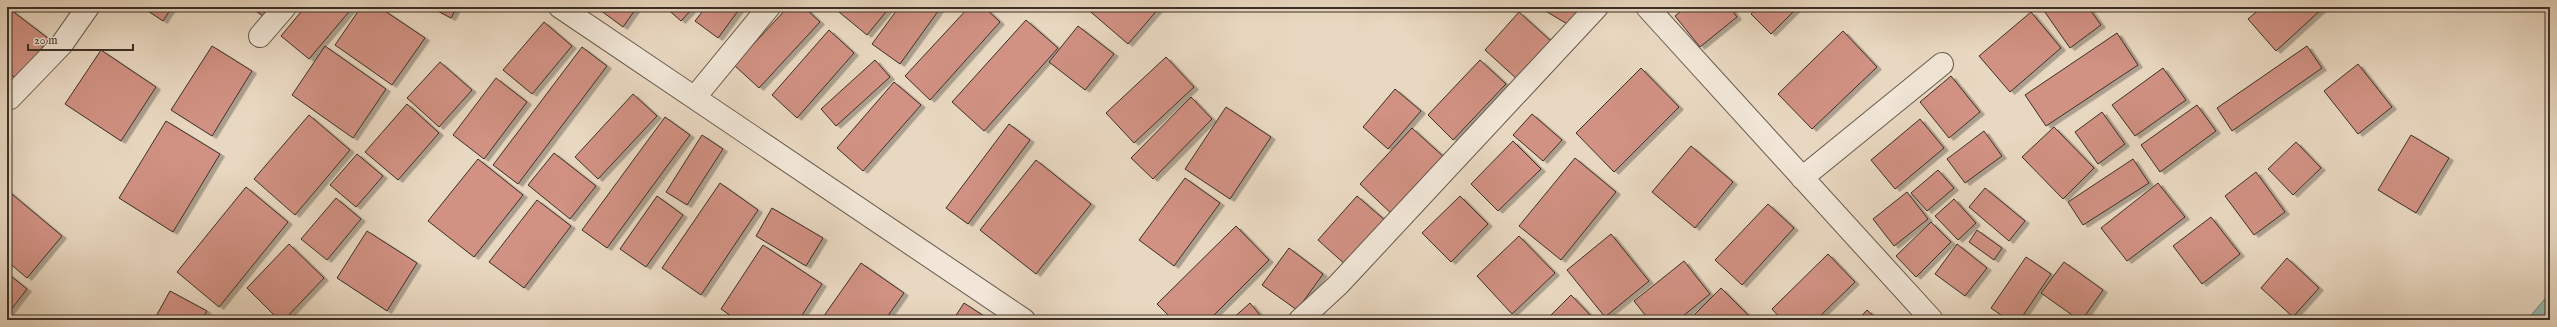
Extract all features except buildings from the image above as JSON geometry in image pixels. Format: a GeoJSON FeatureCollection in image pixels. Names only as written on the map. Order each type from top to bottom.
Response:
{"type":"FeatureCollection","features":[{"type":"Feature","properties":{"kind":"street"},"geometry":{"type":"LineString","coordinates":[[10,98],[62,44],[88,7]]}},
{"type":"Feature","properties":{"kind":"street"},"geometry":{"type":"LineString","coordinates":[[260,36],[285,7]]}},
{"type":"Feature","properties":{"kind":"street"},"geometry":{"type":"LineString","coordinates":[[560,7],[1024,320]]}},
{"type":"Feature","properties":{"kind":"street"},"geometry":{"type":"LineString","coordinates":[[695,97],[769,7]]}},
{"type":"Feature","properties":{"kind":"street"},"geometry":{"type":"LineString","coordinates":[[1300,320],[1338,285],[1597,7]]}},
{"type":"Feature","properties":{"kind":"street"},"geometry":{"type":"LineString","coordinates":[[1647,7],[1932,320]]}},
{"type":"Feature","properties":{"kind":"street"},"geometry":{"type":"LineString","coordinates":[[1802,178],[1942,64]]}},
{"type":"Feature","properties":{"kind":"water"},"geometry":{"type":"Polygon","coordinates":[[[2550,293],[2550,320],[2527,320],[2550,293]]]}}]}
